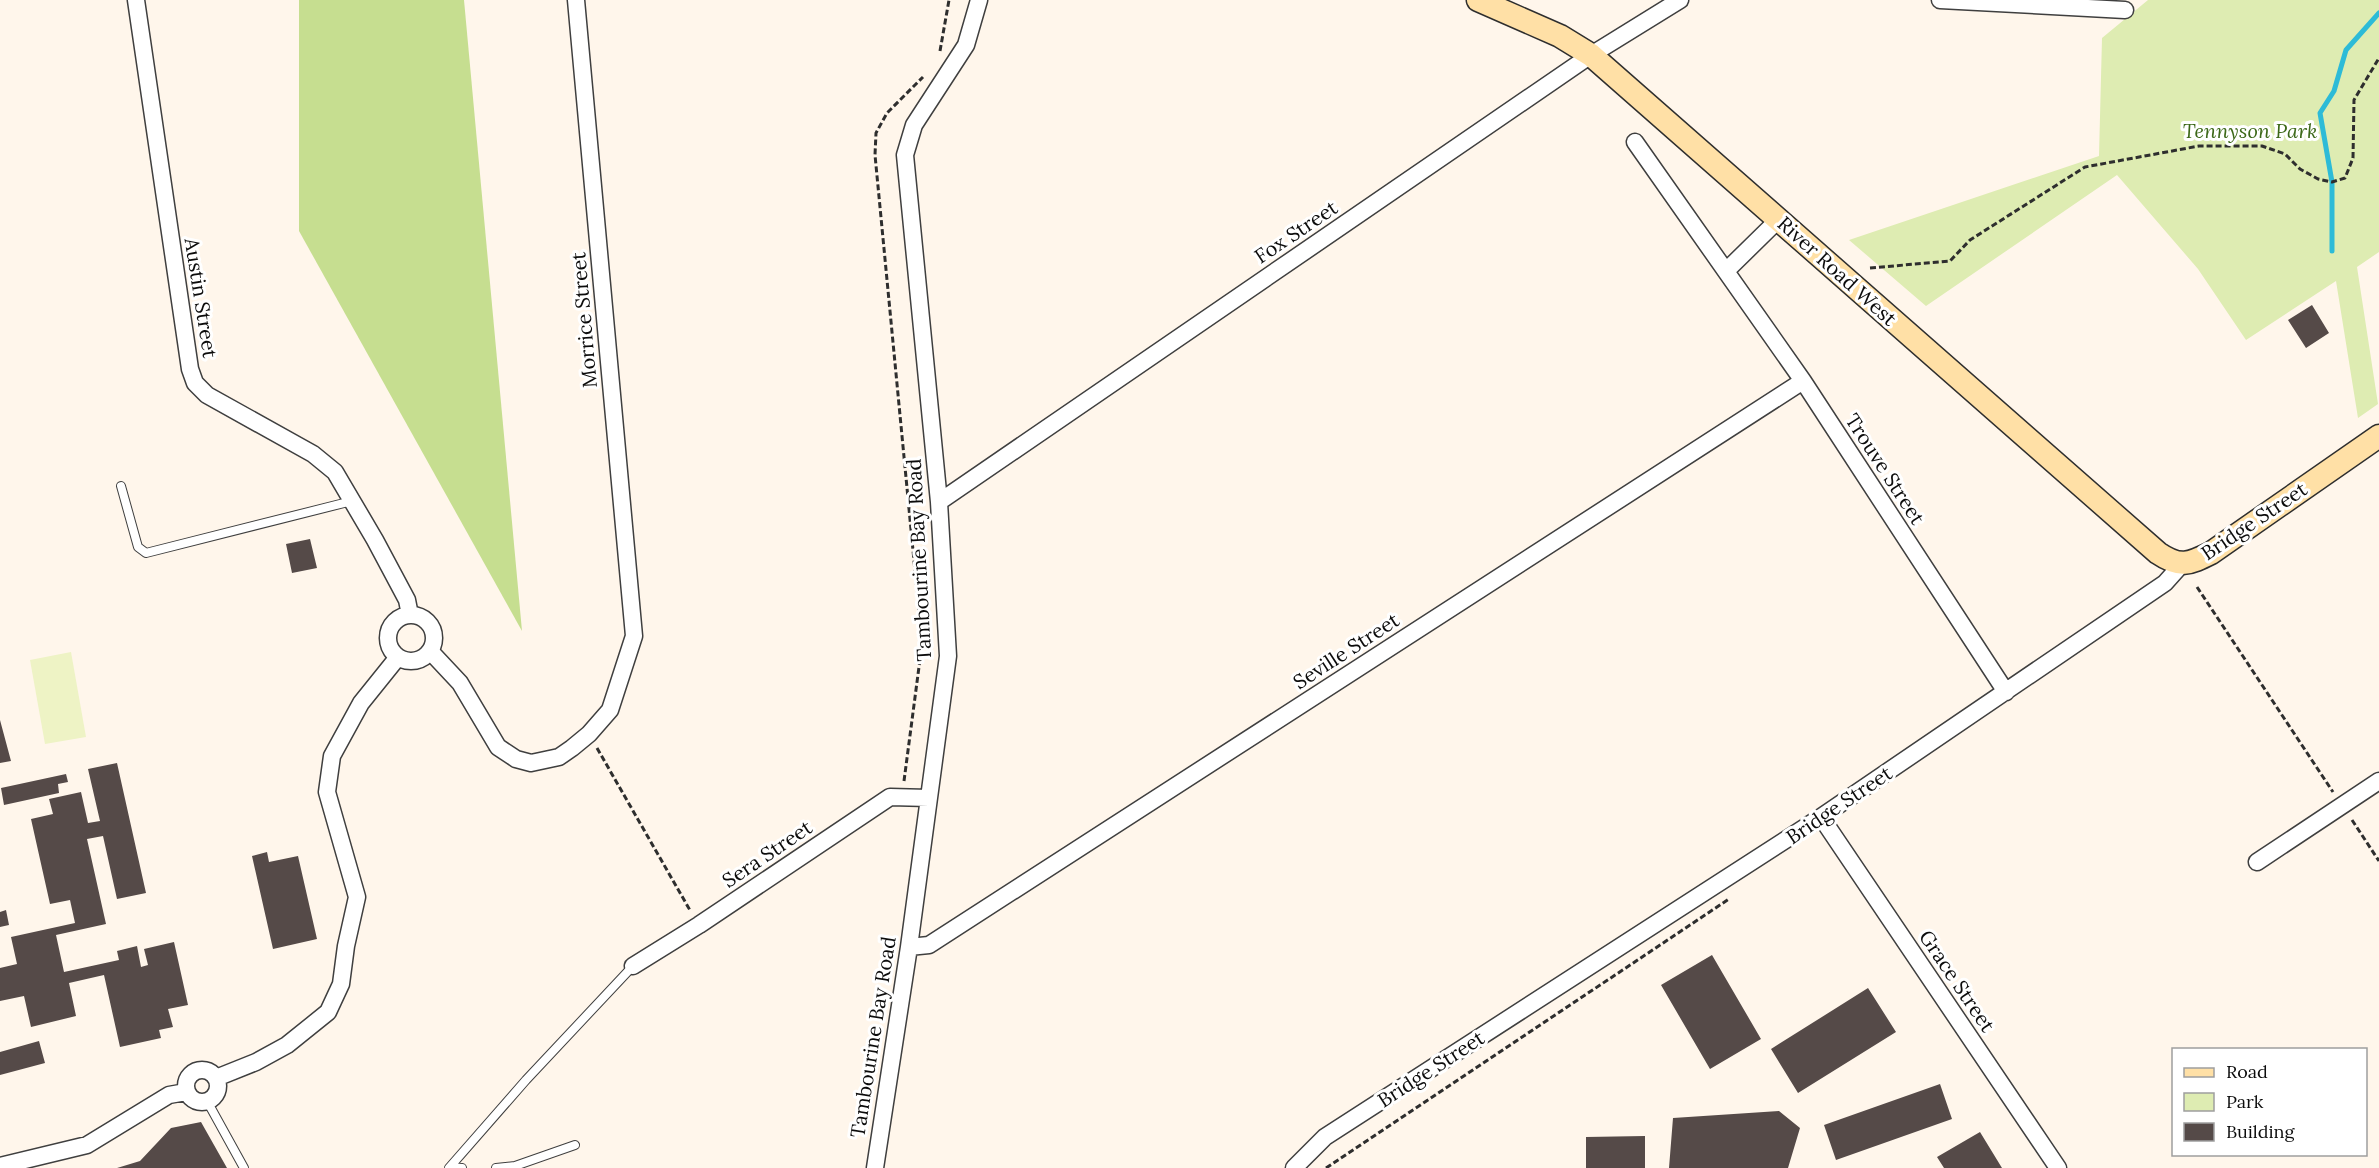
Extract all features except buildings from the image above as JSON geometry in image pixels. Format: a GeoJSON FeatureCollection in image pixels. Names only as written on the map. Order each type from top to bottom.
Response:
{"type":"FeatureCollection","features":[{"type":"Feature","properties":{"kind":"main road","name":"River Road West"},"geometry":{"type":"LineString","coordinates":[[1478,0],[1560,36],[1591,55],[2158,553],[2168,560],[2182,564]]}},
{"type":"Feature","properties":{"kind":"main road","name":"Bridge Street"},"geometry":{"type":"LineString","coordinates":[[2182,564],[2211,553],[2379,436]]}},
{"type":"Feature","properties":{"kind":"street","name":"Austin Street"},"geometry":{"type":"LineString","coordinates":[[136,0],[190,369],[195,383],[207,395],[313,454],[335,472],[406,600],[410,615]]}},
{"type":"Feature","properties":{"kind":"street","name":"Morrice Street"},"geometry":{"type":"LineString","coordinates":[[576,0],[634,636],[610,710],[589,734]]}},
{"type":"Feature","properties":{"kind":"street","name":"Tambourine Bay Road"},"geometry":{"type":"LineString","coordinates":[[874,1168],[909,947],[948,656],[939,502],[905,155],[914,125],[966,45],[979,0]]}},
{"type":"Feature","properties":{"kind":"street","name":"Fox Street"},"geometry":{"type":"LineString","coordinates":[[939,502],[1591,55],[1680,0]]}},
{"type":"Feature","properties":{"kind":"street"},"geometry":{"type":"LineString","coordinates":[[1940,0],[2125,10]]}},
{"type":"Feature","properties":{"kind":"street","name":"Trouve Street"},"geometry":{"type":"LineString","coordinates":[[1635,142],[1803,381],[2006,692]]}},
{"type":"Feature","properties":{"kind":"street"},"geometry":{"type":"LineString","coordinates":[[1726,271],[1779,219]]}},
{"type":"Feature","properties":{"kind":"street","name":"Seville Street"},"geometry":{"type":"LineString","coordinates":[[909,947],[929,945],[1803,381]]}},
{"type":"Feature","properties":{"kind":"street","name":"Bridge Street"},"geometry":{"type":"LineString","coordinates":[[1294,1168],[1325,1137],[1821,817],[2165,583],[2182,564]]}},
{"type":"Feature","properties":{"kind":"street"},"geometry":{"type":"LineString","coordinates":[[410,615],[424,619],[429,624],[434,638],[430,651],[417,660],[407,661],[398,657],[389,646],[389,632],[397,620],[410,615]]}},
{"type":"Feature","properties":{"kind":"street"},"geometry":{"type":"LineString","coordinates":[[430,651],[460,683],[498,747],[505,754],[531,763],[548,760],[559,757],[589,734]]}},
{"type":"Feature","properties":{"kind":"street"},"geometry":{"type":"LineString","coordinates":[[216,1078],[256,1062],[287,1045],[328,1012],[341,984],[346,946],[357,897],[327,792],[332,756],[361,703],[398,657]]}},
{"type":"Feature","properties":{"kind":"street"},"geometry":{"type":"LineString","coordinates":[[2257,862],[2379,782]]}},
{"type":"Feature","properties":{"kind":"street","name":"Sera Street"},"geometry":{"type":"LineString","coordinates":[[633,966],[699,925],[890,796],[929,798]]}},
{"type":"Feature","properties":{"kind":"street","name":"Grace Street"},"geometry":{"type":"LineString","coordinates":[[1821,817],[2058,1168]]}},
{"type":"Feature","properties":{"kind":"street"},"geometry":{"type":"LineString","coordinates":[[204,1069],[216,1078],[217,1092],[207,1101],[193,1100],[186,1092],[186,1081],[193,1072],[204,1069]]}},
{"type":"Feature","properties":{"kind":"street"},"geometry":{"type":"LineString","coordinates":[[0,1166],[53,1161],[87,1144],[169,1095],[186,1092]]}},
{"type":"Feature","properties":{"kind":"lane"},"geometry":{"type":"LineString","coordinates":[[121,486],[138,547],[146,553],[353,501]]}},
{"type":"Feature","properties":{"kind":"lane"},"geometry":{"type":"LineString","coordinates":[[450,1168],[526,1080],[633,966]]}},
{"type":"Feature","properties":{"kind":"lane"},"geometry":{"type":"LineString","coordinates":[[207,1101],[244,1168]]}},
{"type":"Feature","properties":{"kind":"lane"},"geometry":{"type":"LineString","coordinates":[[496,1168],[514,1166],[575,1145]]}},
{"type":"Feature","properties":{"kind":"lane"},"geometry":{"type":"LineString","coordinates":[[450,1168],[462,1168]]}},
{"type":"Feature","properties":{"kind":"path"},"geometry":{"type":"LineString","coordinates":[[939,55],[949,0]]}},
{"type":"Feature","properties":{"kind":"path"},"geometry":{"type":"LineString","coordinates":[[1870,268],[1950,261],[1970,240],[2085,167],[2142,155],[2199,146],[2262,146],[2285,154],[2300,169],[2318,179],[2332,182],[2345,178],[2353,158],[2354,100],[2379,58]]}},
{"type":"Feature","properties":{"kind":"path"},"geometry":{"type":"LineString","coordinates":[[904,776],[922,644],[874,155],[876,133],[887,113],[927,72]]}},
{"type":"Feature","properties":{"kind":"path"},"geometry":{"type":"LineString","coordinates":[[2196,587],[2379,861]]}},
{"type":"Feature","properties":{"kind":"path"},"geometry":{"type":"LineString","coordinates":[[589,734],[699,925]]}},
{"type":"Feature","properties":{"kind":"path"},"geometry":{"type":"LineString","coordinates":[[1326,1168],[1729,899]]}},
{"type":"Feature","properties":{"kind":"green space"},"geometry":{"type":"Polygon","coordinates":[[[299,0],[464,0],[522,631],[299,231],[299,0]]]}},
{"type":"Feature","properties":{"kind":"green space","name":"Tennyson Park"},"geometry":{"type":"Polygon","coordinates":[[[2148,0],[2379,0],[2379,252],[2357,267],[2378,404],[2358,418],[2336,281],[2246,340],[2198,269],[2117,175],[1926,306],[1849,240],[2099,156],[2102,38],[2148,0]]]}},
{"type":"Feature","properties":{"kind":"green space"},"geometry":{"type":"Polygon","coordinates":[[[71,652],[86,737],[45,744],[30,660],[71,652]]]}},
{"type":"Feature","properties":{"kind":"waterway"},"geometry":{"type":"LineString","coordinates":[[2332,251],[2332,182],[2320,113],[2334,91],[2346,50],[2379,13]]}}]}
